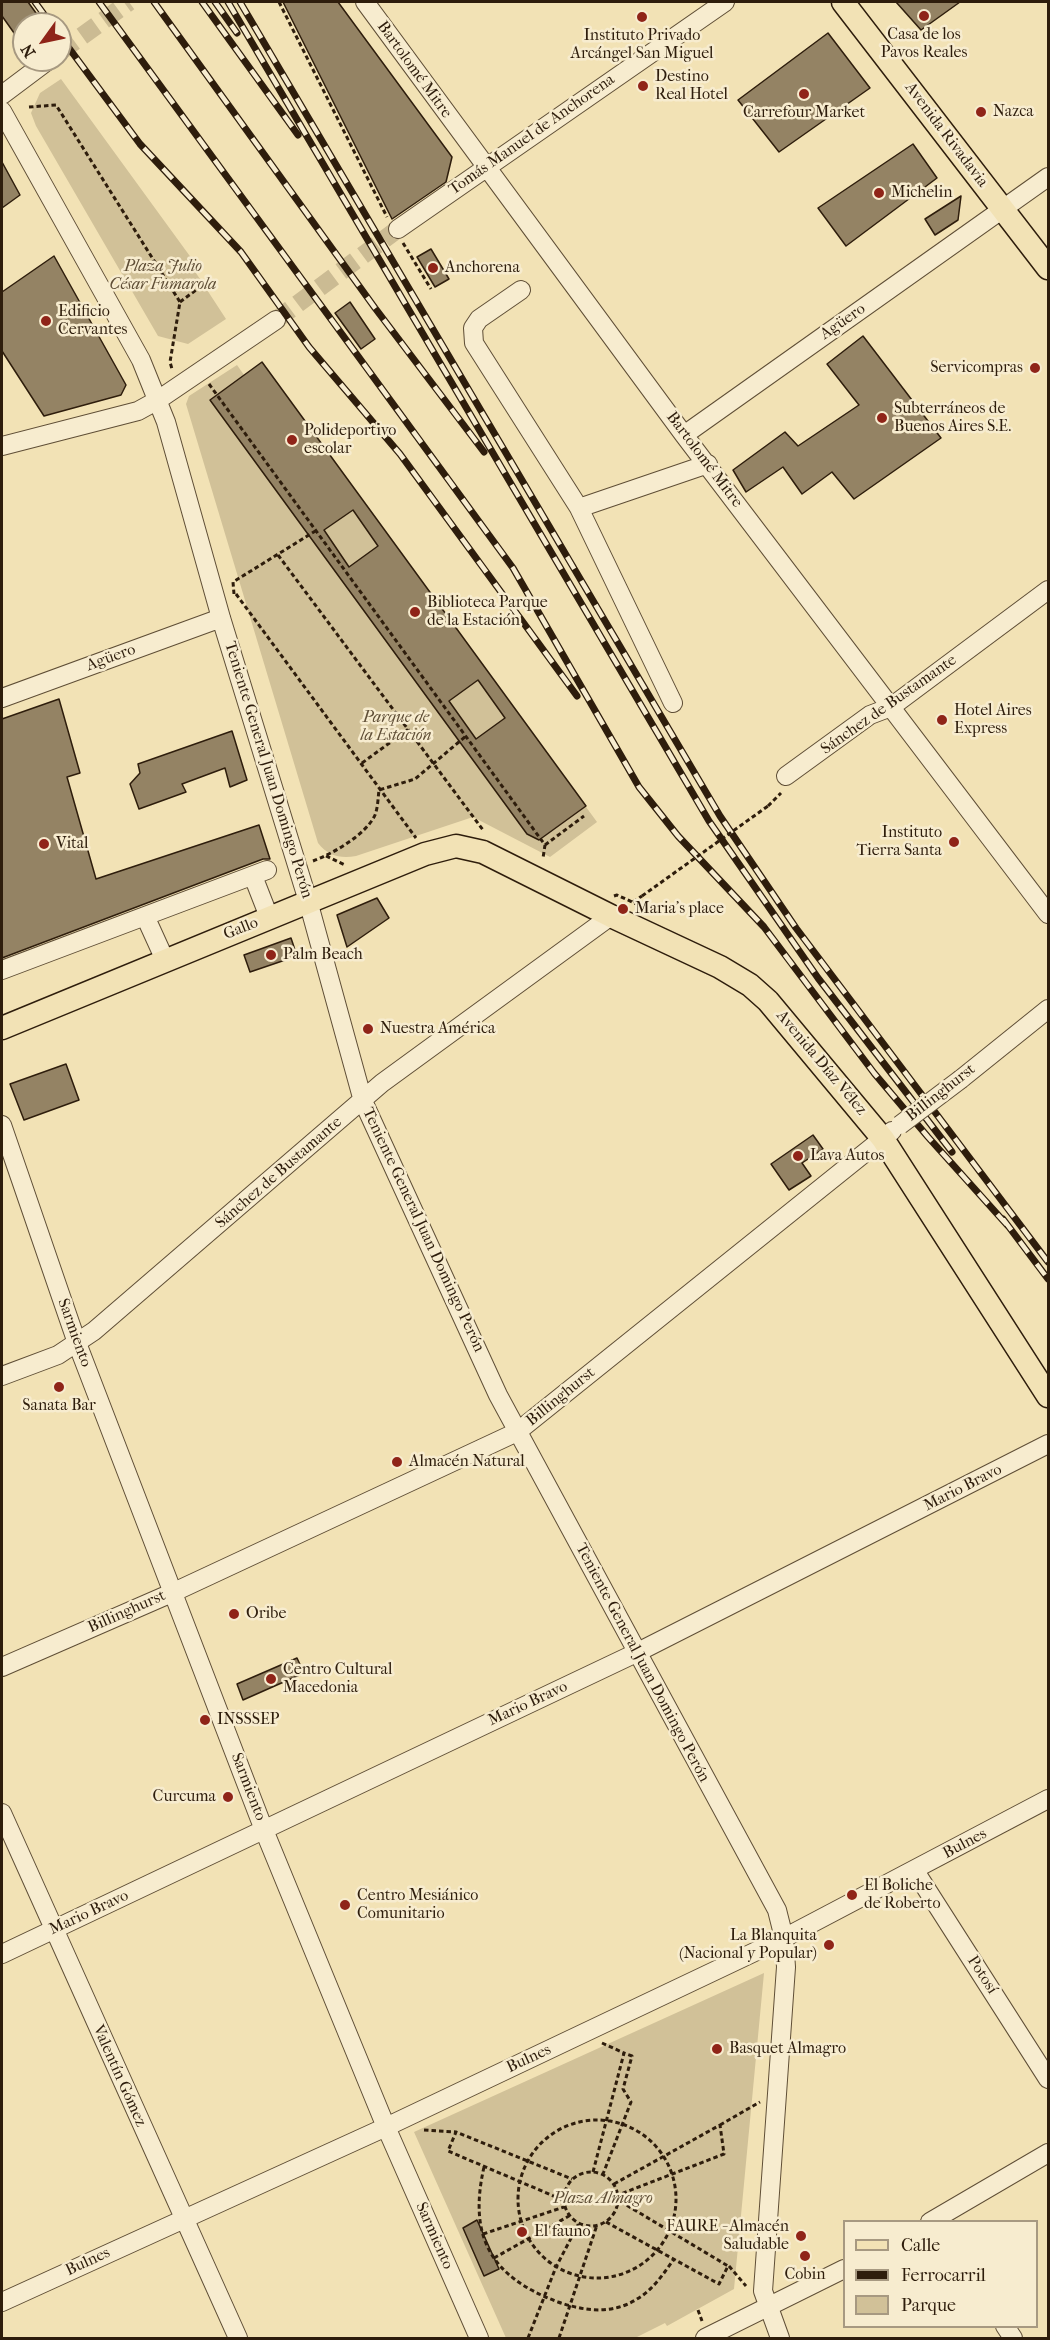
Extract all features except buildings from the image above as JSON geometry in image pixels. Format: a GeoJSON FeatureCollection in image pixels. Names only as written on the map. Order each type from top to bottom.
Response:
{"type":"FeatureCollection","features":[{"type":"Feature","properties":{"kind":"main road","name":"Avenida Rivadavia"},"geometry":{"type":"LineString","coordinates":[[843,2],[1048,268]]}},
{"type":"Feature","properties":{"kind":"main road","name":"Gallo"},"geometry":{"type":"LineString","coordinates":[[2,1028],[308,901],[446,847],[465,847],[483,841]]}},
{"type":"Feature","properties":{"kind":"main road","name":"Avenida Díaz Vélez"},"geometry":{"type":"LineString","coordinates":[[483,841],[614,906],[750,985],[768,1001],[891,1132],[1048,1396]]}},
{"type":"Feature","properties":{"kind":"street","name":"Bartolomé Mitre"},"geometry":{"type":"LineString","coordinates":[[365,2],[684,435],[1048,915]]}},
{"type":"Feature","properties":{"kind":"street","name":"Tomás Manuel de Anchorena"},"geometry":{"type":"LineString","coordinates":[[396,229],[725,2]]}},
{"type":"Feature","properties":{"kind":"street"},"geometry":{"type":"LineString","coordinates":[[2,95],[33,72]]}},
{"type":"Feature","properties":{"kind":"street","name":"Teniente General Juan Domingo Perón"},"geometry":{"type":"LineString","coordinates":[[2,111],[141,360],[158,400],[221,618],[308,901],[363,1101],[517,1432],[777,1910],[784,1938],[786,1967],[762,2291],[780,2338]]}},
{"type":"Feature","properties":{"kind":"street","name":"Agüero"},"geometry":{"type":"LineString","coordinates":[[684,435],[1048,177]]}},
{"type":"Feature","properties":{"kind":"street"},"geometry":{"type":"LineString","coordinates":[[521,290],[478,319],[473,328],[474,343],[579,508],[673,703]]}},
{"type":"Feature","properties":{"kind":"street"},"geometry":{"type":"LineString","coordinates":[[2,446],[138,411],[158,400],[276,320]]}},
{"type":"Feature","properties":{"kind":"street"},"geometry":{"type":"LineString","coordinates":[[579,508],[708,464]]}},
{"type":"Feature","properties":{"kind":"street","name":"Sánchez de Bustamante"},"geometry":{"type":"LineString","coordinates":[[786,776],[870,715],[891,707],[1048,590]]}},
{"type":"Feature","properties":{"kind":"street","name":"Agüero"},"geometry":{"type":"LineString","coordinates":[[2,698],[221,618]]}},
{"type":"Feature","properties":{"kind":"street"},"geometry":{"type":"LineString","coordinates":[[2,970],[260,873],[269,917]]}},
{"type":"Feature","properties":{"kind":"street","name":"Sánchez de Bustamante"},"geometry":{"type":"LineString","coordinates":[[2,1376],[57,1355],[77,1343],[382,1083],[614,906]]}},
{"type":"Feature","properties":{"kind":"street"},"geometry":{"type":"LineString","coordinates":[[145,916],[165,960]]}},
{"type":"Feature","properties":{"kind":"street","name":"Billinghurst"},"geometry":{"type":"LineString","coordinates":[[2,1667],[174,1592],[517,1432],[1048,1009]]}},
{"type":"Feature","properties":{"kind":"street","name":"Sarmiento"},"geometry":{"type":"LineString","coordinates":[[2,1125],[77,1343],[264,1830],[386,2127],[479,2338]]}},
{"type":"Feature","properties":{"kind":"street","name":"Mario Bravo"},"geometry":{"type":"LineString","coordinates":[[2,1954],[636,1653],[1048,1444]]}},
{"type":"Feature","properties":{"kind":"street","name":"Bulnes"},"geometry":{"type":"LineString","coordinates":[[2,2302],[386,2127],[784,1938],[1048,1799]]}},
{"type":"Feature","properties":{"kind":"street","name":"Valentín Gómez"},"geometry":{"type":"LineString","coordinates":[[2,1813],[182,2218],[238,2338]]}},
{"type":"Feature","properties":{"kind":"street","name":"Potosí"},"geometry":{"type":"LineString","coordinates":[[915,1871],[1048,2079]]}},
{"type":"Feature","properties":{"kind":"street"},"geometry":{"type":"LineString","coordinates":[[935,2220],[1048,2153]]}},
{"type":"Feature","properties":{"kind":"street"},"geometry":{"type":"LineString","coordinates":[[705,2338],[843,2270]]}},
{"type":"Feature","properties":{"kind":"path"},"geometry":{"type":"LineString","coordinates":[[279,2],[396,229],[431,289]]}},
{"type":"Feature","properties":{"kind":"path"},"geometry":{"type":"LineString","coordinates":[[29,107],[56,105],[180,303],[170,362],[174,374]]}},
{"type":"Feature","properties":{"kind":"path"},"geometry":{"type":"LineString","coordinates":[[180,303],[200,287]]}},
{"type":"Feature","properties":{"kind":"path"},"geometry":{"type":"LineString","coordinates":[[200,372],[545,845]]}},
{"type":"Feature","properties":{"kind":"path"},"geometry":{"type":"LineString","coordinates":[[316,530],[233,582],[236,594],[418,841]]}},
{"type":"Feature","properties":{"kind":"path"},"geometry":{"type":"LineString","coordinates":[[278,555],[410,728],[435,763],[483,841]]}},
{"type":"Feature","properties":{"kind":"path"},"geometry":{"type":"LineString","coordinates":[[216,599],[236,594]]}},
{"type":"Feature","properties":{"kind":"path"},"geometry":{"type":"LineString","coordinates":[[362,763],[410,728]]}},
{"type":"Feature","properties":{"kind":"path"},"geometry":{"type":"LineString","coordinates":[[381,790],[415,779],[466,736]]}},
{"type":"Feature","properties":{"kind":"path"},"geometry":{"type":"LineString","coordinates":[[297,866],[326,856],[369,824],[376,812],[381,790]]}},
{"type":"Feature","properties":{"kind":"path"},"geometry":{"type":"LineString","coordinates":[[614,906],[633,902],[768,806]]}},
{"type":"Feature","properties":{"kind":"path"},"geometry":{"type":"LineString","coordinates":[[543,858],[545,845],[584,816]]}},
{"type":"Feature","properties":{"kind":"path"},"geometry":{"type":"LineString","coordinates":[[326,856],[349,867]]}},
{"type":"Feature","properties":{"kind":"path"},"geometry":{"type":"LineString","coordinates":[[633,902],[654,912]]}},
{"type":"Feature","properties":{"kind":"path"},"geometry":{"type":"LineString","coordinates":[[592,2172],[624,2053],[632,2056],[623,2089],[631,2102],[603,2174]]}},
{"type":"Feature","properties":{"kind":"path"},"geometry":{"type":"LineString","coordinates":[[614,2184],[777,2093]]}},
{"type":"Feature","properties":{"kind":"path"},"geometry":{"type":"LineString","coordinates":[[583,2120],[605,2120],[623,2124],[640,2131],[664,2156],[673,2175],[677,2202],[669,2230],[658,2250],[648,2260],[625,2274],[597,2279],[581,2278],[556,2267],[536,2250],[521,2221],[517,2198],[520,2183],[527,2161],[536,2147],[557,2129],[583,2120]]}},
{"type":"Feature","properties":{"kind":"path"},"geometry":{"type":"LineString","coordinates":[[618,2198],[724,2154],[720,2125]]}},
{"type":"Feature","properties":{"kind":"path"},"geometry":{"type":"LineString","coordinates":[[562,2200],[448,2151],[456,2132],[572,2179]]}},
{"type":"Feature","properties":{"kind":"path"},"geometry":{"type":"LineString","coordinates":[[484,2167],[478,2191],[478,2213],[483,2234],[494,2258],[507,2276],[523,2288],[571,2307],[590,2310],[614,2309],[638,2299],[657,2283],[674,2259]]}},
{"type":"Feature","properties":{"kind":"path"},"geometry":{"type":"LineString","coordinates":[[582,2173],[603,2174],[614,2184],[618,2198],[613,2215],[606,2222],[597,2225],[579,2223],[569,2216],[562,2200],[572,2179],[582,2173]]}},
{"type":"Feature","properties":{"kind":"path"},"geometry":{"type":"LineString","coordinates":[[606,2222],[719,2284],[728,2265],[618,2198]]}},
{"type":"Feature","properties":{"kind":"path"},"geometry":{"type":"LineString","coordinates":[[483,2234],[564,2207]]}},
{"type":"Feature","properties":{"kind":"path"},"geometry":{"type":"LineString","coordinates":[[494,2258],[569,2216]]}},
{"type":"Feature","properties":{"kind":"path"},"geometry":{"type":"LineString","coordinates":[[528,2338],[556,2267],[579,2223]]}},
{"type":"Feature","properties":{"kind":"path"},"geometry":{"type":"LineString","coordinates":[[559,2338],[597,2225]]}},
{"type":"Feature","properties":{"kind":"green space","name":"Plaza Julio César Fumarola"},"geometry":{"type":"Polygon","coordinates":[[[61,79],[200,270],[196,273],[226,319],[188,344],[158,336],[36,126],[31,113],[40,93],[61,79]]]}},
{"type":"Feature","properties":{"kind":"green space","name":"Parque de la Estación"},"geometry":{"type":"Polygon","coordinates":[[[262,362],[597,822],[550,857],[473,817],[356,856],[335,855],[326,851],[318,843],[186,404],[189,396],[237,365],[244,375],[262,362]]]}},
{"type":"Feature","properties":{"kind":"green space","name":"Plaza Almagro"},"geometry":{"type":"Polygon","coordinates":[[[764,1973],[734,2289],[667,2326],[665,2323],[635,2338],[506,2338],[414,2132],[764,1973]]]}},
{"type":"Feature","properties":{"kind":"tunnel"},"geometry":{"type":"LineString","coordinates":[[72,43],[129,2]]}},
{"type":"Feature","properties":{"kind":"tunnel"},"geometry":{"type":"LineString","coordinates":[[276,320],[398,229]]}},
{"type":"Feature","properties":{"kind":"railway"},"geometry":{"type":"LineString","coordinates":[[35,2],[42,12]]}},
{"type":"Feature","properties":{"kind":"railway"},"geometry":{"type":"LineString","coordinates":[[99,2],[513,568],[639,787],[678,836],[764,927],[874,1073],[1008,1226]]}},
{"type":"Feature","properties":{"kind":"railway"},"geometry":{"type":"LineString","coordinates":[[154,2],[375,308],[484,452]]}},
{"type":"Feature","properties":{"kind":"railway"},"geometry":{"type":"LineString","coordinates":[[202,2],[298,135]]}},
{"type":"Feature","properties":{"kind":"railway"},"geometry":{"type":"LineString","coordinates":[[215,2],[237,33]]}},
{"type":"Feature","properties":{"kind":"railway"},"geometry":{"type":"LineString","coordinates":[[228,2],[709,821],[818,978],[952,1152]]}},
{"type":"Feature","properties":{"kind":"railway"},"geometry":{"type":"LineString","coordinates":[[240,2],[720,816],[796,928],[1048,1262]]}},
{"type":"Feature","properties":{"kind":"railway"},"geometry":{"type":"LineString","coordinates":[[72,52],[140,144],[241,252],[309,347],[400,454],[577,696]]}},
{"type":"Feature","properties":{"kind":"railway"},"geometry":{"type":"LineString","coordinates":[[1003,1219],[1048,1279]]}},
{"type":"Feature","properties":{"kind":"place","name":"Casa de los Pavos Reales"},"geometry":{"type":"Point","coordinates":[924,16]}},
{"type":"Feature","properties":{"kind":"place","name":"Instituto Privado Arcángel San Miguel"},"geometry":{"type":"Point","coordinates":[642,17]}},
{"type":"Feature","properties":{"kind":"place","name":"Destino Real Hotel"},"geometry":{"type":"Point","coordinates":[643,86]}},
{"type":"Feature","properties":{"kind":"place","name":"Carrefour Market"},"geometry":{"type":"Point","coordinates":[804,94]}},
{"type":"Feature","properties":{"kind":"place","name":"Nazca"},"geometry":{"type":"Point","coordinates":[981,112]}},
{"type":"Feature","properties":{"kind":"place","name":"Michelin"},"geometry":{"type":"Point","coordinates":[879,193]}},
{"type":"Feature","properties":{"kind":"place","name":"Anchorena"},"geometry":{"type":"Point","coordinates":[433,268]}},
{"type":"Feature","properties":{"kind":"place","name":"Edificio Cervantes"},"geometry":{"type":"Point","coordinates":[46,321]}},
{"type":"Feature","properties":{"kind":"place","name":"Servicompras"},"geometry":{"type":"Point","coordinates":[1035,368]}},
{"type":"Feature","properties":{"kind":"place","name":"Subterráneos de Buenos Aires S.E."},"geometry":{"type":"Point","coordinates":[882,418]}},
{"type":"Feature","properties":{"kind":"place","name":"Polideportivo escolar"},"geometry":{"type":"Point","coordinates":[292,440]}},
{"type":"Feature","properties":{"kind":"place","name":"Biblioteca Parque de la Estación"},"geometry":{"type":"Point","coordinates":[415,612]}},
{"type":"Feature","properties":{"kind":"place","name":"Hotel Aires Express"},"geometry":{"type":"Point","coordinates":[942,720]}},
{"type":"Feature","properties":{"kind":"place","name":"Instituto Tierra Santa"},"geometry":{"type":"Point","coordinates":[954,842]}},
{"type":"Feature","properties":{"kind":"place","name":"Vital"},"geometry":{"type":"Point","coordinates":[44,844]}},
{"type":"Feature","properties":{"kind":"place","name":"Maria's place"},"geometry":{"type":"Point","coordinates":[623,909]}},
{"type":"Feature","properties":{"kind":"place","name":"Palm Beach"},"geometry":{"type":"Point","coordinates":[271,955]}},
{"type":"Feature","properties":{"kind":"place","name":"Nuestra América"},"geometry":{"type":"Point","coordinates":[368,1029]}},
{"type":"Feature","properties":{"kind":"place","name":"Lava Autos"},"geometry":{"type":"Point","coordinates":[798,1156]}},
{"type":"Feature","properties":{"kind":"place","name":"Sanata Bar"},"geometry":{"type":"Point","coordinates":[59,1387]}},
{"type":"Feature","properties":{"kind":"place","name":"Almacén Natural"},"geometry":{"type":"Point","coordinates":[397,1462]}},
{"type":"Feature","properties":{"kind":"place","name":"Oribe"},"geometry":{"type":"Point","coordinates":[234,1614]}},
{"type":"Feature","properties":{"kind":"place","name":"Centro Cultural Macedonia"},"geometry":{"type":"Point","coordinates":[271,1679]}},
{"type":"Feature","properties":{"kind":"place","name":"INSSSEP"},"geometry":{"type":"Point","coordinates":[205,1720]}},
{"type":"Feature","properties":{"kind":"place","name":"Curcuma"},"geometry":{"type":"Point","coordinates":[228,1797]}},
{"type":"Feature","properties":{"kind":"place","name":"El Boliche de Roberto"},"geometry":{"type":"Point","coordinates":[852,1895]}},
{"type":"Feature","properties":{"kind":"place","name":"Centro Mesiánico Comunitario"},"geometry":{"type":"Point","coordinates":[345,1905]}},
{"type":"Feature","properties":{"kind":"place","name":"La Blanquita (Nacional y Popular)"},"geometry":{"type":"Point","coordinates":[829,1945]}},
{"type":"Feature","properties":{"kind":"place","name":"Basquet Almagro"},"geometry":{"type":"Point","coordinates":[717,2049]}},
{"type":"Feature","properties":{"kind":"place","name":"El fauno"},"geometry":{"type":"Point","coordinates":[522,2232]}},
{"type":"Feature","properties":{"kind":"place","name":"FAURE - Almacén Saludable"},"geometry":{"type":"Point","coordinates":[801,2236]}},
{"type":"Feature","properties":{"kind":"place","name":"Cobin"},"geometry":{"type":"Point","coordinates":[805,2256]}}]}
